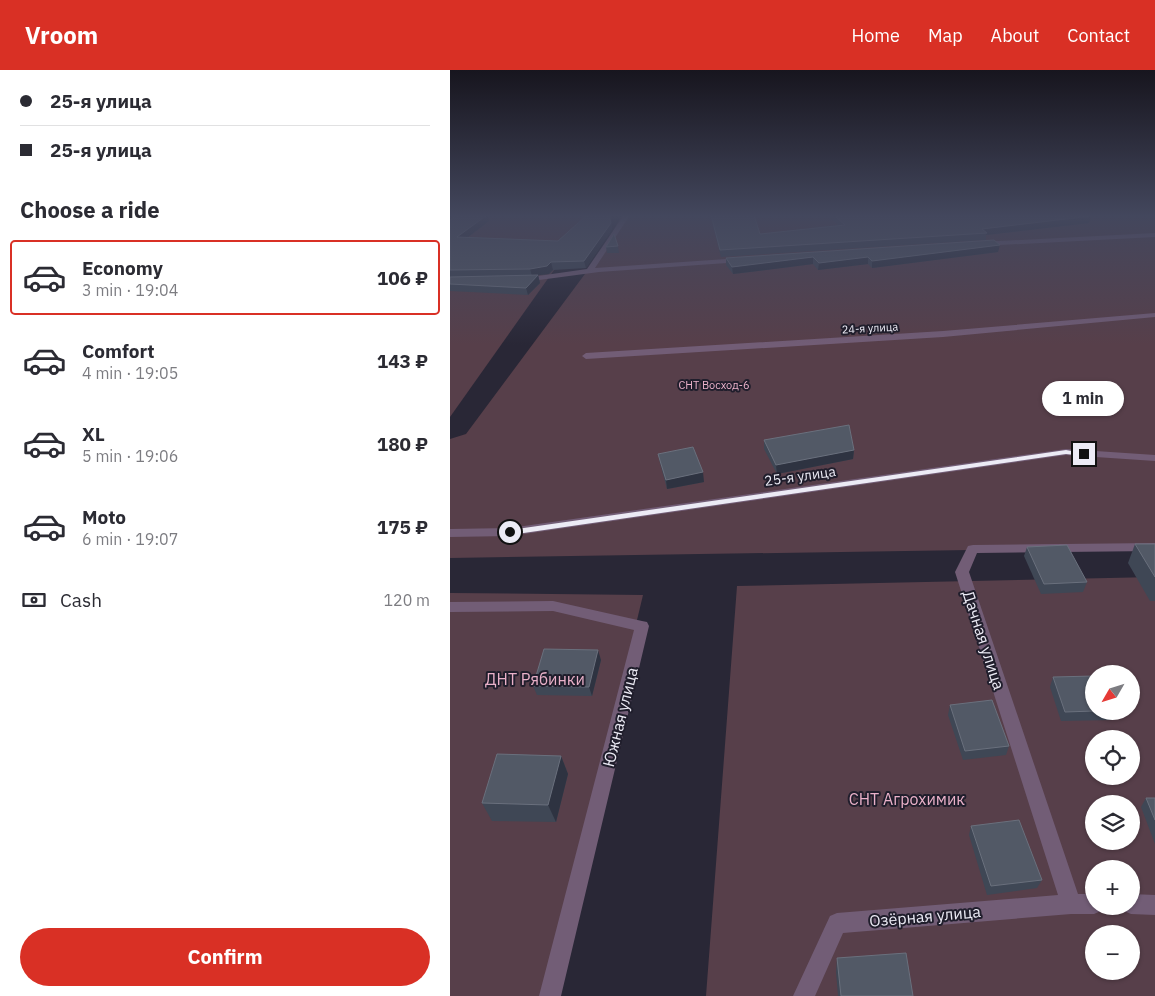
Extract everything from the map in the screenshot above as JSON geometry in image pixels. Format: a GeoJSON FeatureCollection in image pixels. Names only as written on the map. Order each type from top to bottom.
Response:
{"type":"FeatureCollection","features":[{"type":"Feature","properties":{"kind":"street"},"geometry":{"type":"LineString","coordinates":[[589,272],[598,258]]}},
{"type":"Feature","properties":{"kind":"street"},"geometry":{"type":"LineString","coordinates":[[514,280],[532,280],[599,270],[746,259]]}},
{"type":"Feature","properties":{"kind":"street","name":"24-я улица"},"geometry":{"type":"LineString","coordinates":[[586,356],[943,334],[1155,315]]}},
{"type":"Feature","properties":{"kind":"street","name":"25-я улица"},"geometry":{"type":"LineString","coordinates":[[450,534],[510,532],[1066,452],[1155,458]]}},
{"type":"Feature","properties":{"kind":"street","name":"Дачная улица"},"geometry":{"type":"LineString","coordinates":[[1072,904],[962,572],[973,549],[1155,546]]}},
{"type":"Feature","properties":{"kind":"street","name":"Южная улица"},"geometry":{"type":"LineString","coordinates":[[450,607],[553,606],[642,626],[550,996]]}},
{"type":"Feature","properties":{"kind":"street","name":"Озёрная улица"},"geometry":{"type":"LineString","coordinates":[[804,996],[837,923],[1085,904]]}},
{"type":"Feature","properties":{"kind":"street"},"geometry":{"type":"LineString","coordinates":[[1140,904],[1155,905]]}},
{"type":"Feature","properties":{"kind":"green space"},"geometry":{"type":"Polygon","coordinates":[[[450,258],[562,258],[450,417],[450,258]]]}},
{"type":"Feature","properties":{"kind":"green space","name":"СНТ Восход-6"},"geometry":{"type":"Polygon","coordinates":[[[597,258],[1155,258],[1155,547],[450,558],[450,439],[466,434],[597,258]]]}},
{"type":"Feature","properties":{"kind":"green space","name":"СНТ Агрохимик"},"geometry":{"type":"Polygon","coordinates":[[[1155,577],[1155,996],[706,996],[737,586],[1155,577]]]}},
{"type":"Feature","properties":{"kind":"green space","name":"ДНТ Рябинки"},"geometry":{"type":"Polygon","coordinates":[[[450,593],[643,595],[547,996],[450,996],[450,593]]]}},
{"type":"Feature","properties":{"kind":"building"},"geometry":{"type":"Polygon","coordinates":[[[450,258],[586,258],[584,261],[551,262],[547,266],[530,269],[450,270],[450,258]]]}},
{"type":"Feature","properties":{"kind":"building"},"geometry":{"type":"Polygon","coordinates":[[[726,258],[803,258],[732,267],[726,258]]]}},
{"type":"Feature","properties":{"kind":"building"},"geometry":{"type":"Polygon","coordinates":[[[814,258],[858,258],[819,263],[814,258]]]}},
{"type":"Feature","properties":{"kind":"building"},"geometry":{"type":"Polygon","coordinates":[[[869,258],[894,258],[872,261],[869,258]]]}},
{"type":"Feature","properties":{"kind":"building"},"geometry":{"type":"Polygon","coordinates":[[[538,275],[526,288],[450,284],[450,277],[538,275]]]}},
{"type":"Feature","properties":{"kind":"building"},"geometry":{"type":"Polygon","coordinates":[[[849,425],[854,450],[776,465],[764,440],[849,425]]]}},
{"type":"Feature","properties":{"kind":"building"},"geometry":{"type":"Polygon","coordinates":[[[693,447],[703,472],[666,480],[658,454],[693,447]]]}},
{"type":"Feature","properties":{"kind":"building"},"geometry":{"type":"Polygon","coordinates":[[[1135,544],[1155,544],[1155,577],[1135,544]]]}},
{"type":"Feature","properties":{"kind":"building"},"geometry":{"type":"Polygon","coordinates":[[[1067,545],[1087,582],[1044,584],[1027,547],[1067,545]]]}},
{"type":"Feature","properties":{"kind":"building"},"geometry":{"type":"Polygon","coordinates":[[[544,649],[598,650],[589,687],[533,686],[544,649]]]}},
{"type":"Feature","properties":{"kind":"building"},"geometry":{"type":"Polygon","coordinates":[[[1085,676],[1085,711],[1065,712],[1053,677],[1085,676]]]}},
{"type":"Feature","properties":{"kind":"building"},"geometry":{"type":"Polygon","coordinates":[[[992,700],[1009,746],[965,751],[950,705],[992,700]]]}},
{"type":"Feature","properties":{"kind":"building"},"geometry":{"type":"Polygon","coordinates":[[[497,754],[561,756],[548,805],[482,803],[497,754]]]}},
{"type":"Feature","properties":{"kind":"building"},"geometry":{"type":"Polygon","coordinates":[[[1146,798],[1155,798],[1155,820],[1146,798]]]}},
{"type":"Feature","properties":{"kind":"building"},"geometry":{"type":"Polygon","coordinates":[[[1019,820],[1042,880],[991,886],[971,826],[1019,820]]]}},
{"type":"Feature","properties":{"kind":"building"},"geometry":{"type":"Polygon","coordinates":[[[906,953],[913,996],[841,996],[837,958],[906,953]]]}},
{"type":"Feature","properties":{"kind":"route"},"geometry":{"type":"LineString","coordinates":[[510,532],[1066,452],[1084,454]]}}]}
